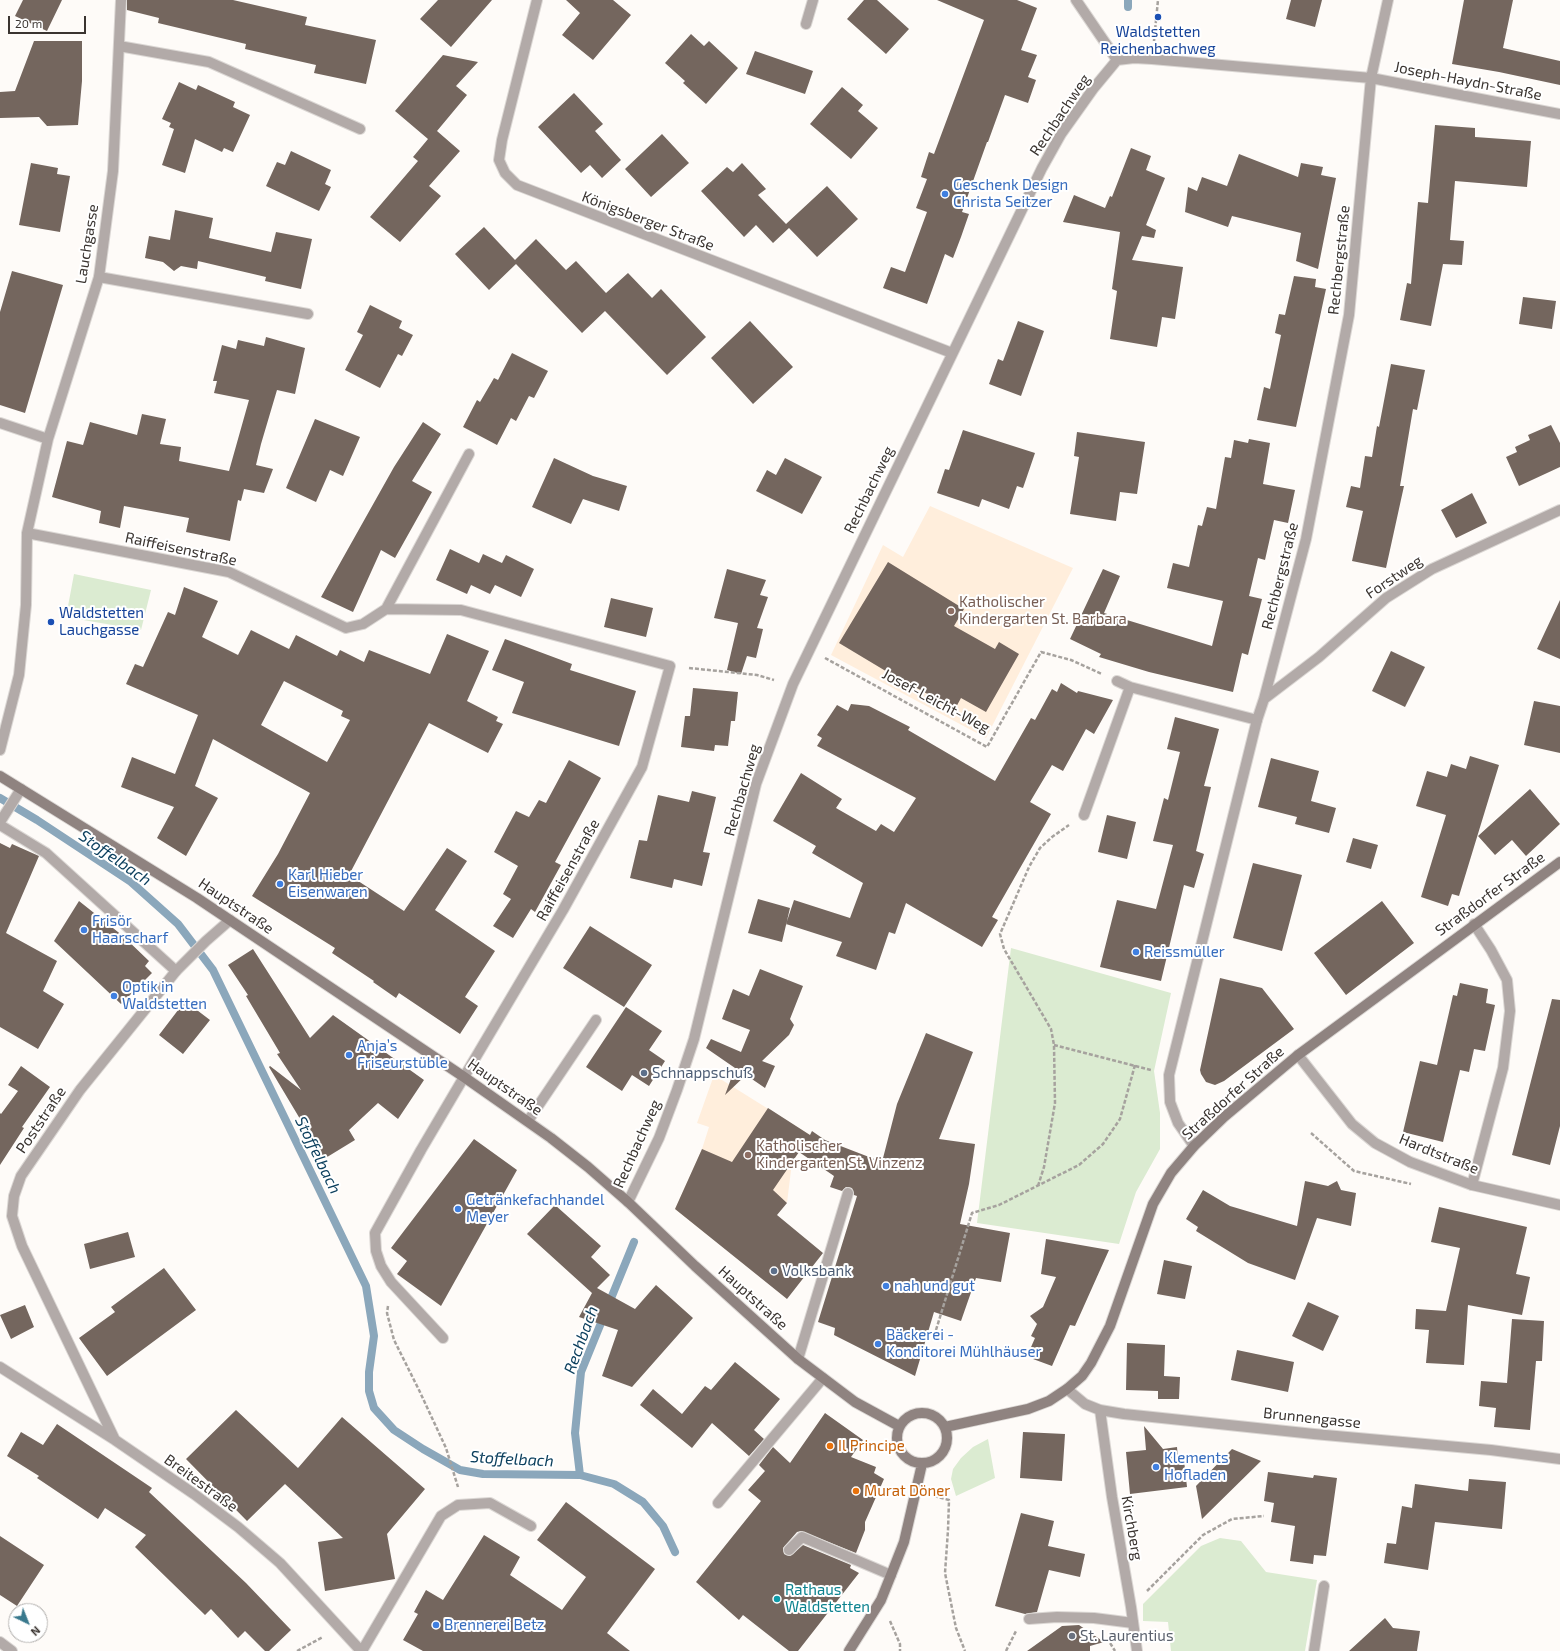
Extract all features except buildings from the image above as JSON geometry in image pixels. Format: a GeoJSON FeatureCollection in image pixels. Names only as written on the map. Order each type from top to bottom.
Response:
{"type":"FeatureCollection","features":[{"type":"Feature","properties":{"kind":"street","name":"Lauchgasse"},"geometry":{"type":"LineString","coordinates":[[0,750],[19,675],[26,605],[27,533],[48,439],[100,277],[113,171],[120,0]]}},
{"type":"Feature","properties":{"kind":"street","name":"Königsberger Straße"},"geometry":{"type":"LineString","coordinates":[[537,0],[502,140],[499,160],[505,173],[517,185],[952,354]]}},
{"type":"Feature","properties":{"kind":"street"},"geometry":{"type":"LineString","coordinates":[[806,24],[813,0]]}},
{"type":"Feature","properties":{"kind":"street"},"geometry":{"type":"LineString","coordinates":[[1076,0],[1117,60],[1134,58],[1152,59],[1371,78]]}},
{"type":"Feature","properties":{"kind":"street","name":"Rechbergstraße"},"geometry":{"type":"LineString","coordinates":[[1194,1146],[1178,1123],[1170,1102],[1169,1075],[1257,720],[1264,699],[1306,539],[1349,315],[1371,78],[1388,0]]}},
{"type":"Feature","properties":{"kind":"street"},"geometry":{"type":"LineString","coordinates":[[119,46],[210,62],[360,129]]}},
{"type":"Feature","properties":{"kind":"street","name":"Rechbachweg"},"geometry":{"type":"LineString","coordinates":[[628,1202],[659,1138],[694,1039],[756,784],[793,684],[1042,168],[1061,134],[1093,89],[1117,60]]}},
{"type":"Feature","properties":{"kind":"street","name":"Joseph-Haydn-Straße"},"geometry":{"type":"LineString","coordinates":[[1371,78],[1560,114]]}},
{"type":"Feature","properties":{"kind":"street"},"geometry":{"type":"LineString","coordinates":[[100,277],[308,314]]}},
{"type":"Feature","properties":{"kind":"street"},"geometry":{"type":"LineString","coordinates":[[0,423],[48,439]]}},
{"type":"Feature","properties":{"kind":"street","name":"Raiffeisenstraße"},"geometry":{"type":"LineString","coordinates":[[27,533],[229,572],[346,628],[363,624],[386,609],[469,454]]}},
{"type":"Feature","properties":{"kind":"street","name":"Forstweg"},"geometry":{"type":"LineString","coordinates":[[1264,699],[1319,657],[1386,598],[1432,569],[1560,510]]}},
{"type":"Feature","properties":{"kind":"street"},"geometry":{"type":"LineString","coordinates":[[386,609],[461,610],[670,666]]}},
{"type":"Feature","properties":{"kind":"street","name":"Raiffeisenstraße"},"geometry":{"type":"LineString","coordinates":[[443,1338],[390,1282],[381,1266],[376,1251],[375,1233],[420,1150],[563,910],[642,767],[670,666]]}},
{"type":"Feature","properties":{"kind":"street"},"geometry":{"type":"LineString","coordinates":[[1117,681],[1130,687],[1257,720]]}},
{"type":"Feature","properties":{"kind":"street"},"geometry":{"type":"LineString","coordinates":[[1084,815],[1130,687]]}},
{"type":"Feature","properties":{"kind":"street","name":"Hauptstraße"},"geometry":{"type":"LineString","coordinates":[[0,776],[230,920],[528,1121],[588,1167],[628,1202],[695,1266],[798,1359],[855,1402],[899,1426]]}},
{"type":"Feature","properties":{"kind":"street"},"geometry":{"type":"LineString","coordinates":[[21,789],[0,821],[46,853],[176,971]]}},
{"type":"Feature","properties":{"kind":"street","name":"Straßdorfer Straße"},"geometry":{"type":"LineString","coordinates":[[945,1427],[1028,1409],[1049,1401],[1068,1389],[1082,1376],[1091,1363],[1110,1326],[1153,1204],[1171,1173],[1194,1146],[1224,1117],[1298,1055],[1560,862]]}},
{"type":"Feature","properties":{"kind":"street","name":"Poststraße"},"geometry":{"type":"LineString","coordinates":[[115,1440],[22,1246],[12,1216],[13,1202],[21,1176],[80,1090],[176,971],[206,940],[230,920]]}},
{"type":"Feature","properties":{"kind":"street"},"geometry":{"type":"LineString","coordinates":[[1472,1185],[1503,1068],[1510,1011],[1507,980],[1491,950],[1474,924]]}},
{"type":"Feature","properties":{"kind":"street"},"geometry":{"type":"LineString","coordinates":[[528,1121],[596,1020]]}},
{"type":"Feature","properties":{"kind":"street","name":"Hardtstraße"},"geometry":{"type":"LineString","coordinates":[[1298,1055],[1352,1124],[1375,1143],[1410,1162],[1472,1185],[1560,1205]]}},
{"type":"Feature","properties":{"kind":"street"},"geometry":{"type":"LineString","coordinates":[[798,1359],[848,1193]]}},
{"type":"Feature","properties":{"kind":"street","name":"Breitestraße"},"geometry":{"type":"LineString","coordinates":[[0,1367],[115,1440],[194,1494],[244,1532],[280,1563],[362,1651],[441,1516],[458,1506],[490,1503],[531,1526]]}},
{"type":"Feature","properties":{"kind":"street"},"geometry":{"type":"LineString","coordinates":[[718,1503],[822,1378]]}},
{"type":"Feature","properties":{"kind":"street","name":"Brunnengasse"},"geometry":{"type":"LineString","coordinates":[[1068,1389],[1085,1404],[1100,1410],[1306,1433],[1491,1450],[1560,1459]]}},
{"type":"Feature","properties":{"kind":"street","name":"Kirchberg"},"geometry":{"type":"LineString","coordinates":[[1100,1410],[1112,1497],[1131,1606],[1137,1651]]}},
{"type":"Feature","properties":{"kind":"street"},"geometry":{"type":"LineString","coordinates":[[924,1413],[936,1417],[945,1427],[948,1438],[945,1449],[934,1461],[922,1464],[909,1460],[902,1454],[896,1440],[899,1426],[904,1420],[911,1416],[924,1413]]}},
{"type":"Feature","properties":{"kind":"street"},"geometry":{"type":"LineString","coordinates":[[849,1651],[881,1600],[904,1542],[922,1464]]}},
{"type":"Feature","properties":{"kind":"street"},"geometry":{"type":"LineString","coordinates":[[789,1550],[802,1537],[891,1575]]}},
{"type":"Feature","properties":{"kind":"street"},"geometry":{"type":"LineString","coordinates":[[1314,1651],[1324,1586]]}},
{"type":"Feature","properties":{"kind":"street"},"geometry":{"type":"LineString","coordinates":[[1029,1619],[1057,1617],[1094,1618],[1133,1623]]}},
{"type":"Feature","properties":{"kind":"street"},"geometry":{"type":"LineString","coordinates":[[0,1642],[12,1651]]}},
{"type":"Feature","properties":{"kind":"path"},"geometry":{"type":"LineString","coordinates":[[1152,59],[1158,0]]}},
{"type":"Feature","properties":{"kind":"path","name":"Josef-Leicht-Weg"},"geometry":{"type":"LineString","coordinates":[[809,649],[987,747],[1041,652],[1071,660],[1117,681]]}},
{"type":"Feature","properties":{"kind":"path"},"geometry":{"type":"LineString","coordinates":[[670,666],[757,675],[793,684]]}},
{"type":"Feature","properties":{"kind":"path"},"geometry":{"type":"LineString","coordinates":[[1038,1186],[1044,1166],[1055,1103],[1054,1045],[1051,1029],[1004,949],[1000,934],[1029,867],[1040,848],[1052,837],[1084,815]]}},
{"type":"Feature","properties":{"kind":"path"},"geometry":{"type":"LineString","coordinates":[[1054,1045],[1169,1075]]}},
{"type":"Feature","properties":{"kind":"path"},"geometry":{"type":"LineString","coordinates":[[936,1330],[972,1213],[999,1205],[1079,1165],[1102,1144],[1120,1120],[1135,1065]]}},
{"type":"Feature","properties":{"kind":"path"},"geometry":{"type":"LineString","coordinates":[[390,1282],[387,1313],[394,1340],[446,1448],[458,1486]]}},
{"type":"Feature","properties":{"kind":"path"},"geometry":{"type":"LineString","coordinates":[[917,1491],[948,1500],[948,1530],[945,1572],[956,1628],[965,1651]]}},
{"type":"Feature","properties":{"kind":"path"},"geometry":{"type":"LineString","coordinates":[[1131,1606],[1203,1535],[1232,1519],[1264,1516]]}},
{"type":"Feature","properties":{"kind":"path"},"geometry":{"type":"LineString","coordinates":[[881,1600],[900,1644],[900,1651]]}},
{"type":"Feature","properties":{"kind":"path"},"geometry":{"type":"LineString","coordinates":[[296,1651],[341,1628]]}},
{"type":"Feature","properties":{"kind":"shaded area","name":"Katholischer Kindergarten St. Barbara"},"geometry":{"type":"Polygon","coordinates":[[[930,506],[1073,568],[986,738],[831,655],[883,545],[903,557],[930,506]]]}},
{"type":"Feature","properties":{"kind":"shaded area","name":"Katholischer Kindergarten St. Vinzenz"},"geometry":{"type":"Polygon","coordinates":[[[714,1075],[810,1135],[792,1162],[787,1203],[766,1185],[709,1236],[675,1209],[702,1149],[709,1127],[697,1123],[714,1075]]]}},
{"type":"Feature","properties":{"kind":"green space"},"geometry":{"type":"Polygon","coordinates":[[[74,574],[151,590],[141,630],[66,617],[74,574]]]}},
{"type":"Feature","properties":{"kind":"green space"},"geometry":{"type":"Polygon","coordinates":[[[1011,948],[1171,993],[1154,1071],[1160,1113],[1160,1149],[1136,1192],[1119,1244],[977,1223],[1011,948]]]}},
{"type":"Feature","properties":{"kind":"green space"},"geometry":{"type":"Polygon","coordinates":[[[988,1439],[995,1478],[956,1496],[951,1479],[953,1469],[961,1458],[973,1447],[988,1439]]]}},
{"type":"Feature","properties":{"kind":"green space"},"geometry":{"type":"Polygon","coordinates":[[[1220,1538],[1241,1541],[1266,1572],[1317,1580],[1305,1651],[1171,1651],[1168,1622],[1143,1621],[1143,1604],[1201,1546],[1220,1538]]]}},
{"type":"Feature","properties":{"kind":"waterway","name":"Rechbach"},"geometry":{"type":"LineString","coordinates":[[1128,0],[1128,7]]}},
{"type":"Feature","properties":{"kind":"waterway","name":"Stoffelbach"},"geometry":{"type":"LineString","coordinates":[[0,798],[37,820],[131,882],[178,924],[213,970],[366,1286],[374,1336],[369,1372],[369,1391],[374,1408],[394,1430],[423,1449],[460,1470],[483,1474],[580,1475],[614,1484],[643,1502],[663,1526],[675,1552]]}},
{"type":"Feature","properties":{"kind":"waterway","name":"Rechbach"},"geometry":{"type":"LineString","coordinates":[[580,1475],[575,1433],[581,1372],[634,1242]]}},
{"type":"Feature","properties":{"kind":"place","name":"Waldstetten Reichenbachweg"},"geometry":{"type":"Point","coordinates":[1158,17]}},
{"type":"Feature","properties":{"kind":"place","name":"Geschenk Design Christa Seitzer"},"geometry":{"type":"Point","coordinates":[945,194]}},
{"type":"Feature","properties":{"kind":"place","name":"Katholischer Kindergarten St. Barbara"},"geometry":{"type":"Point","coordinates":[951,611]}},
{"type":"Feature","properties":{"kind":"place","name":"Waldstetten Lauchgasse"},"geometry":{"type":"Point","coordinates":[51,622]}},
{"type":"Feature","properties":{"kind":"place","name":"Karl Hieber Eisenwaren"},"geometry":{"type":"Point","coordinates":[280,884]}},
{"type":"Feature","properties":{"kind":"place","name":"Frisör Haarscharf"},"geometry":{"type":"Point","coordinates":[84,930]}},
{"type":"Feature","properties":{"kind":"place","name":"Reissmüller"},"geometry":{"type":"Point","coordinates":[1136,952]}},
{"type":"Feature","properties":{"kind":"place","name":"Optik in Waldstetten"},"geometry":{"type":"Point","coordinates":[114,996]}},
{"type":"Feature","properties":{"kind":"place","name":"Anja’s Friseurstüble"},"geometry":{"type":"Point","coordinates":[349,1055]}},
{"type":"Feature","properties":{"kind":"place","name":"Schnappschuß"},"geometry":{"type":"Point","coordinates":[644,1073]}},
{"type":"Feature","properties":{"kind":"place","name":"Katholischer Kindergarten St. Vinzenz"},"geometry":{"type":"Point","coordinates":[748,1155]}},
{"type":"Feature","properties":{"kind":"place","name":"Getränkefachhandel Meyer"},"geometry":{"type":"Point","coordinates":[458,1209]}},
{"type":"Feature","properties":{"kind":"place","name":"Volksbank"},"geometry":{"type":"Point","coordinates":[774,1271]}},
{"type":"Feature","properties":{"kind":"place","name":"nah und gut"},"geometry":{"type":"Point","coordinates":[886,1286]}},
{"type":"Feature","properties":{"kind":"place","name":"Bäckerei - Konditorei Mühlhäuser"},"geometry":{"type":"Point","coordinates":[878,1344]}},
{"type":"Feature","properties":{"kind":"place","name":"Il Principe"},"geometry":{"type":"Point","coordinates":[830,1446]}},
{"type":"Feature","properties":{"kind":"place","name":"Klements Hofladen"},"geometry":{"type":"Point","coordinates":[1156,1467]}},
{"type":"Feature","properties":{"kind":"place","name":"Murat Döner"},"geometry":{"type":"Point","coordinates":[856,1491]}},
{"type":"Feature","properties":{"kind":"place","name":"Rathaus Waldstetten"},"geometry":{"type":"Point","coordinates":[777,1599]}},
{"type":"Feature","properties":{"kind":"place","name":"Brennerei Betz"},"geometry":{"type":"Point","coordinates":[436,1625]}},
{"type":"Feature","properties":{"kind":"place","name":"St. Laurentius"},"geometry":{"type":"Point","coordinates":[1072,1636]}}]}
